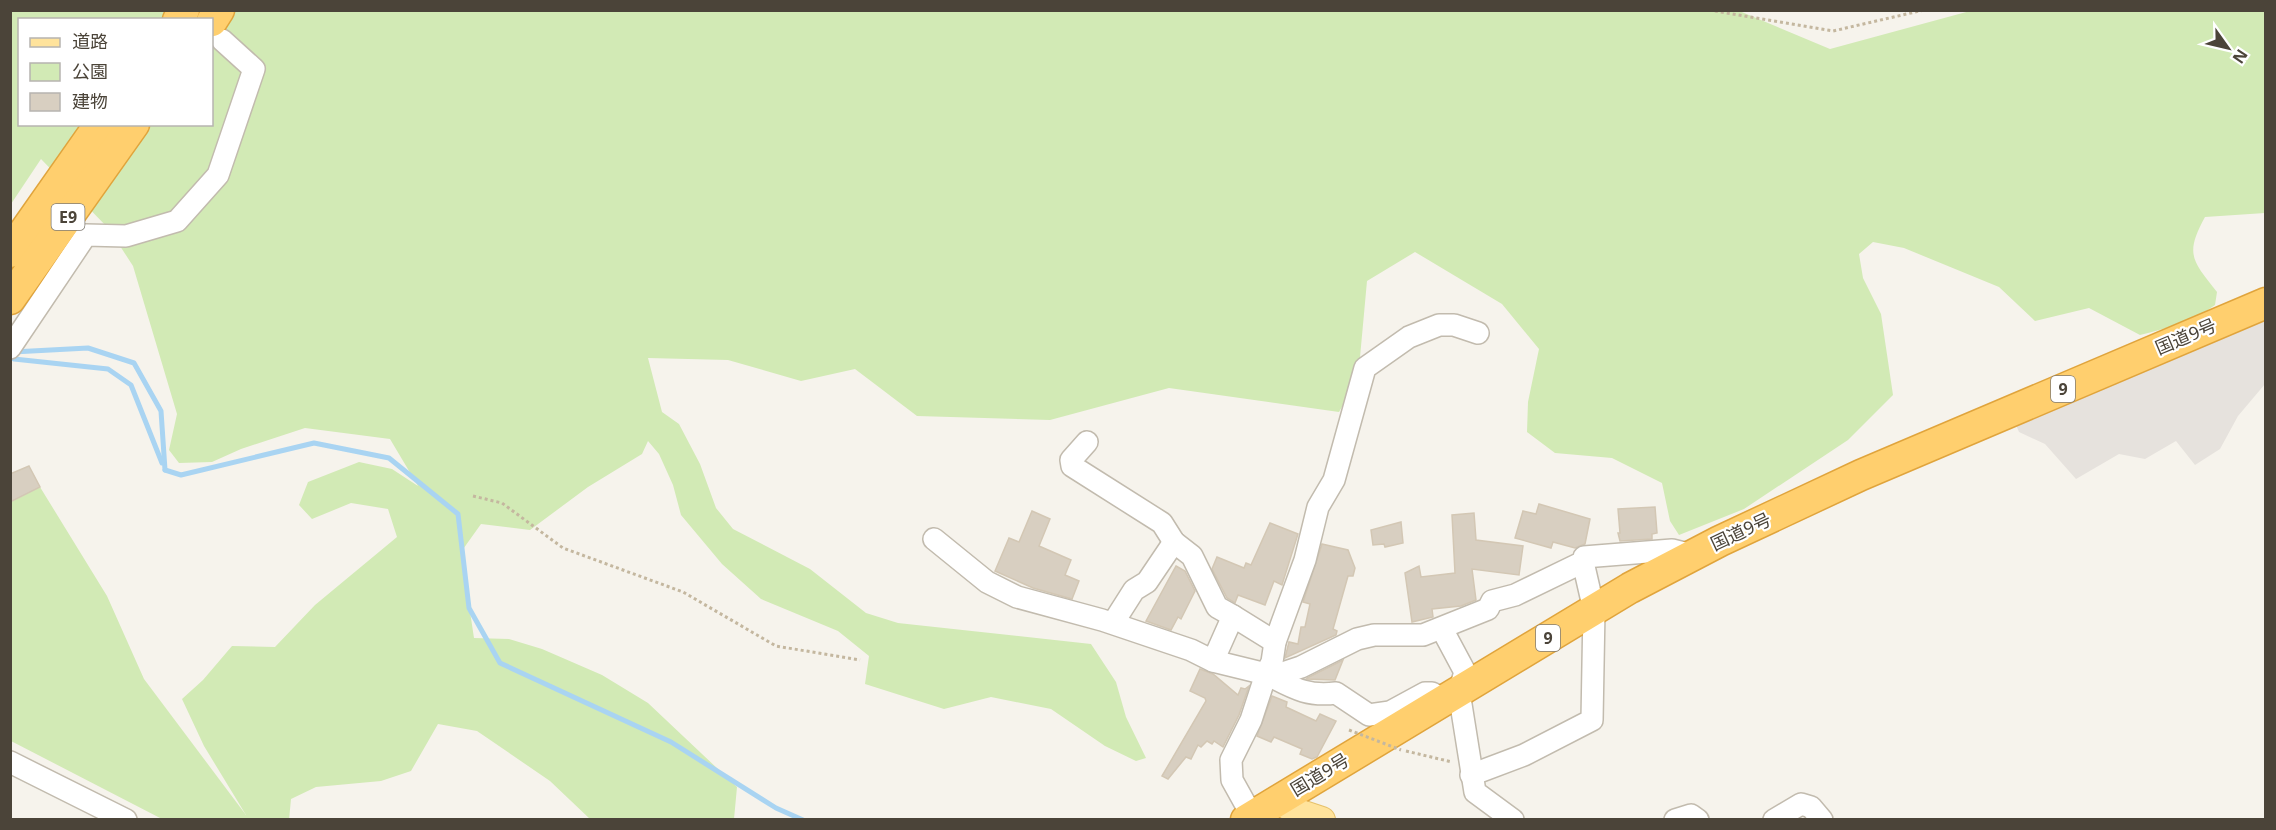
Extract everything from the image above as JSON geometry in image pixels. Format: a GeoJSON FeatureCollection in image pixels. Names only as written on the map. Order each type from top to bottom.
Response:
{"type":"FeatureCollection","features":[{"type":"Feature","properties":{"kind":"highway"},"geometry":{"type":"LineString","coordinates":[[217,30],[219,10]]}},
{"type":"Feature","properties":{"kind":"highway","name":"E9"},"geometry":{"type":"LineString","coordinates":[[10,252],[120,128]]}},
{"type":"Feature","properties":{"kind":"highway","name":"E9"},"geometry":{"type":"LineString","coordinates":[[10,299],[120,128]]}},
{"type":"Feature","properties":{"kind":"highway","name":"国道9号"},"geometry":{"type":"LineString","coordinates":[[1258,812],[1594,610],[1692,555],[1860,475],[2265,303]]}},
{"type":"Feature","properties":{"kind":"main road"},"geometry":{"type":"LineString","coordinates":[[1258,812],[1301,813],[1322,819]]}},
{"type":"Feature","properties":{"kind":"street"},"geometry":{"type":"LineString","coordinates":[[10,348],[86,235],[126,236],[177,221],[218,175],[254,69],[217,30]]}},
{"type":"Feature","properties":{"kind":"street"},"geometry":{"type":"LineString","coordinates":[[1258,812],[1232,780],[1231,760],[1251,720],[1272,662],[1275,642],[1300,577],[1318,507],[1334,480],[1365,368],[1409,337],[1439,324],[1454,325],[1478,333]]}},
{"type":"Feature","properties":{"kind":"street"},"geometry":{"type":"LineString","coordinates":[[1087,442],[1071,460],[1072,466],[1162,523],[1174,542],[1192,556],[1217,606],[1275,642]]}},
{"type":"Feature","properties":{"kind":"street"},"geometry":{"type":"LineString","coordinates":[[933,539],[987,582],[1017,597],[1113,623],[1191,650],[1213,662],[1266,674],[1280,674],[1301,667],[1357,639],[1374,635],[1423,635],[1442,629],[1488,609],[1492,602],[1515,595],[1579,558],[1672,550],[1692,555]]}},
{"type":"Feature","properties":{"kind":"street"},"geometry":{"type":"LineString","coordinates":[[1113,623],[1134,590],[1147,582],[1174,542]]}},
{"type":"Feature","properties":{"kind":"street"},"geometry":{"type":"LineString","coordinates":[[1465,770],[1524,755],[1592,720],[1594,610],[1579,558]]}},
{"type":"Feature","properties":{"kind":"street"},"geometry":{"type":"LineString","coordinates":[[1213,662],[1233,616]]}},
{"type":"Feature","properties":{"kind":"street"},"geometry":{"type":"LineString","coordinates":[[1442,629],[1465,672],[1452,696],[1465,770],[1474,792],[1513,819]]}},
{"type":"Feature","properties":{"kind":"street"},"geometry":{"type":"LineString","coordinates":[[1266,674],[1305,693],[1318,695],[1336,693],[1369,715],[1390,712],[1425,693],[1452,696]]}},
{"type":"Feature","properties":{"kind":"street"},"geometry":{"type":"LineString","coordinates":[[10,762],[126,819]]}},
{"type":"Feature","properties":{"kind":"street"},"geometry":{"type":"LineString","coordinates":[[1774,819],[1801,804],[1811,807],[1822,819]]}},
{"type":"Feature","properties":{"kind":"street"},"geometry":{"type":"LineString","coordinates":[[1675,819],[1691,815],[1698,819]]}},
{"type":"Feature","properties":{"kind":"path"},"geometry":{"type":"LineString","coordinates":[[1709,10],[1833,31],[1923,10]]}},
{"type":"Feature","properties":{"kind":"path"},"geometry":{"type":"LineString","coordinates":[[473,496],[502,503],[562,548],[683,592],[776,646],[860,660]]}},
{"type":"Feature","properties":{"kind":"path"},"geometry":{"type":"LineString","coordinates":[[1349,730],[1401,750],[1465,770]]}},
{"type":"Feature","properties":{"kind":"shaded area"},"geometry":{"type":"Polygon","coordinates":[[[2265,314],[2265,384],[2238,416],[2220,449],[2195,465],[2176,441],[2145,459],[2119,454],[2076,479],[2045,444],[2019,432],[2014,420],[2265,314]]]}},
{"type":"Feature","properties":{"kind":"green space"},"geometry":{"type":"Polygon","coordinates":[[[1737,10],[1830,49],[1970,11],[2265,11],[2265,213],[2205,217],[2193,249],[2197,265],[2217,292],[2215,305],[2188,320],[2140,335],[2089,308],[2035,321],[1999,287],[1904,248],[1873,242],[1859,254],[1863,278],[1881,314],[1893,395],[1848,440],[1744,509],[1679,535],[1670,521],[1662,483],[1612,458],[1555,453],[1527,432],[1528,402],[1539,349],[1502,304],[1415,252],[1367,281],[1358,379],[1339,412],[1169,388],[1050,420],[917,416],[855,369],[801,381],[728,360],[648,358],[662,412],[679,424],[700,464],[716,508],[733,529],[810,569],[866,613],[898,623],[1091,644],[1116,682],[1126,717],[1146,758],[1136,761],[1105,746],[1051,709],[991,697],[944,709],[865,684],[869,656],[838,631],[761,599],[722,564],[681,515],[673,485],[659,454],[648,441],[642,454],[588,487],[530,530],[481,524],[461,552],[474,638],[509,639],[542,649],[602,675],[648,703],[737,787],[734,819],[590,819],[550,781],[477,731],[438,724],[411,771],[381,781],[316,787],[291,799],[289,820],[162,819],[11,741],[11,502],[40,487],[107,596],[144,679],[246,815],[204,746],[182,699],[203,680],[232,646],[275,647],[315,605],[397,537],[388,509],[351,503],[312,519],[299,505],[308,482],[359,462],[392,469],[418,486],[390,439],[305,428],[241,449],[212,462],[179,463],[169,450],[177,414],[133,266],[109,229],[41,159],[11,204],[11,11],[1737,10]]]}},
{"type":"Feature","properties":{"kind":"building"},"geometry":{"type":"Polygon","coordinates":[[[29,466],[40,487],[10,502],[10,474],[29,466]]]}},
{"type":"Feature","properties":{"kind":"building"},"geometry":{"type":"Polygon","coordinates":[[[1539,504],[1590,519],[1585,544],[1575,548],[1553,542],[1551,548],[1515,538],[1523,511],[1536,514],[1539,504]]]}},
{"type":"Feature","properties":{"kind":"building"},"geometry":{"type":"Polygon","coordinates":[[[1655,507],[1657,533],[1652,534],[1652,539],[1620,541],[1618,509],[1655,507]]]}},
{"type":"Feature","properties":{"kind":"building"},"geometry":{"type":"Polygon","coordinates":[[[1032,511],[1050,519],[1039,546],[1071,560],[1065,575],[1079,581],[1072,599],[1033,588],[995,571],[1009,538],[1019,542],[1032,511]]]}},
{"type":"Feature","properties":{"kind":"building"},"geometry":{"type":"Polygon","coordinates":[[[1474,513],[1476,540],[1523,546],[1519,575],[1472,569],[1476,600],[1461,606],[1432,609],[1433,617],[1412,622],[1405,573],[1419,566],[1421,577],[1455,573],[1452,515],[1474,513]]]}},
{"type":"Feature","properties":{"kind":"building"},"geometry":{"type":"Polygon","coordinates":[[[1401,522],[1403,543],[1385,547],[1384,544],[1373,545],[1371,530],[1401,522]]]}},
{"type":"Feature","properties":{"kind":"building"},"geometry":{"type":"Polygon","coordinates":[[[1270,523],[1298,534],[1282,585],[1274,581],[1265,605],[1238,595],[1235,603],[1227,598],[1212,569],[1217,557],[1244,568],[1246,563],[1251,565],[1270,523]]]}},
{"type":"Feature","properties":{"kind":"building"},"geometry":{"type":"Polygon","coordinates":[[[1322,544],[1348,550],[1355,568],[1353,576],[1348,576],[1333,629],[1337,631],[1336,635],[1285,658],[1289,642],[1298,644],[1301,627],[1305,627],[1310,604],[1303,602],[1322,544]]]}},
{"type":"Feature","properties":{"kind":"building"},"geometry":{"type":"Polygon","coordinates":[[[1176,566],[1185,571],[1195,591],[1181,619],[1178,617],[1171,630],[1146,621],[1176,566]]]}},
{"type":"Feature","properties":{"kind":"building"},"geometry":{"type":"Polygon","coordinates":[[[1343,660],[1335,680],[1306,679],[1307,678],[1343,660]]]}},
{"type":"Feature","properties":{"kind":"building"},"geometry":{"type":"Polygon","coordinates":[[[1200,669],[1213,674],[1238,695],[1241,688],[1245,689],[1249,686],[1239,715],[1223,747],[1214,741],[1212,744],[1207,741],[1201,747],[1198,745],[1191,759],[1186,757],[1168,779],[1162,776],[1206,701],[1205,698],[1190,691],[1200,669]]]}},
{"type":"Feature","properties":{"kind":"building"},"geometry":{"type":"Polygon","coordinates":[[[1272,696],[1287,702],[1286,707],[1316,721],[1320,714],[1336,721],[1317,757],[1312,759],[1300,754],[1302,749],[1274,737],[1271,742],[1257,736],[1272,696]]]}},
{"type":"Feature","properties":{"kind":"waterway"},"geometry":{"type":"LineString","coordinates":[[13,352],[88,348],[134,363],[161,411],[165,470]]}},
{"type":"Feature","properties":{"kind":"waterway"},"geometry":{"type":"LineString","coordinates":[[10,357],[108,369],[131,385],[162,463]]}},
{"type":"Feature","properties":{"kind":"waterway"},"geometry":{"type":"LineString","coordinates":[[165,470],[181,475],[314,443],[389,458],[458,514],[469,608],[500,663],[671,742],[776,808],[803,820]]}}]}
